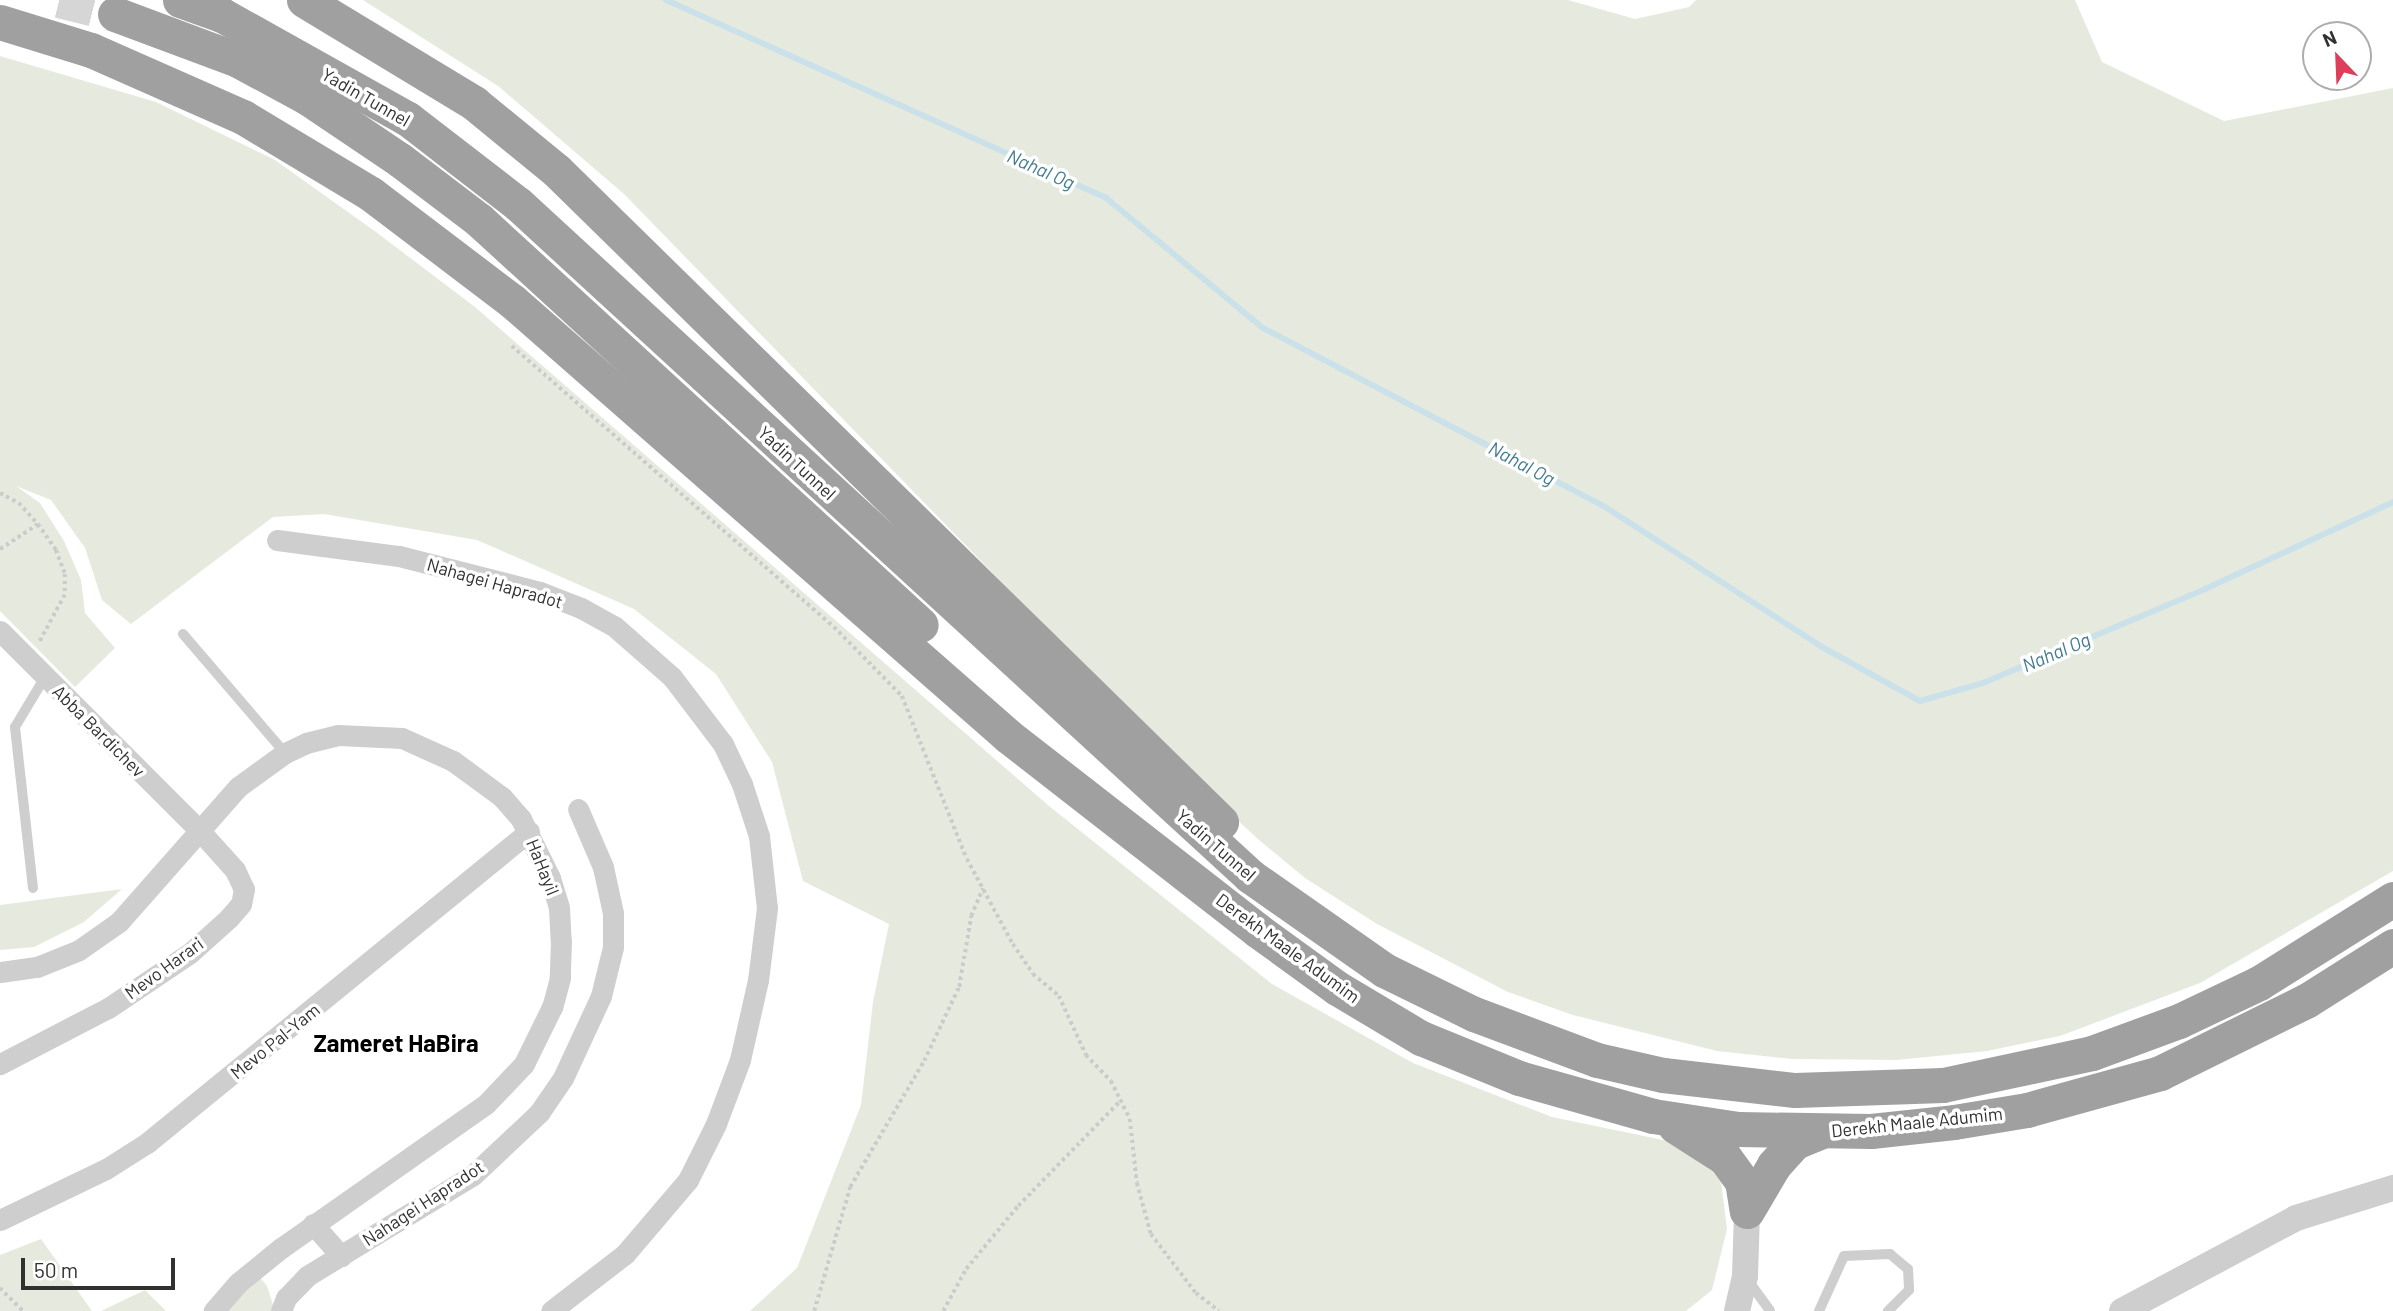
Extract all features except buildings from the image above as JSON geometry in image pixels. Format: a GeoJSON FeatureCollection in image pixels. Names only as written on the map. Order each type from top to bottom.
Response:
{"type":"FeatureCollection","features":[{"type":"Feature","properties":{"kind":"highway","name":"Yadin Tunnel"},"geometry":{"type":"LineString","coordinates":[[180,0],[222,15],[408,119],[518,204],[1139,778],[1250,876],[1384,970]]}},
{"type":"Feature","properties":{"kind":"highway"},"geometry":{"type":"LineString","coordinates":[[304,0],[474,103],[557,171],[1280,884],[1384,970]]}},
{"type":"Feature","properties":{"kind":"highway","name":"Yadin Tunnel"},"geometry":{"type":"LineString","coordinates":[[115,14],[227,55],[308,98],[479,220],[1180,866]]}},
{"type":"Feature","properties":{"kind":"highway"},"geometry":{"type":"LineString","coordinates":[[0,22],[91,50],[243,117],[371,194],[512,301],[1008,736],[1180,866]]}},
{"type":"Feature","properties":{"kind":"highway","name":"Derekh Maale Adumim"},"geometry":{"type":"LineString","coordinates":[[1180,866],[1336,988],[1421,1038],[1519,1078],[1653,1116],[1738,1129],[1873,1131],[2027,1110],[2147,1077],[2228,1043],[2393,946]]}},
{"type":"Feature","properties":{"kind":"highway","name":"Derekh Maale Adumim"},"geometry":{"type":"LineString","coordinates":[[1384,970],[1474,1014],[1597,1060],[1732,1085],[1869,1091],[1943,1085],[2022,1071],[2117,1044],[2259,983],[2393,899]]}},
{"type":"Feature","properties":{"kind":"highway"},"geometry":{"type":"LineString","coordinates":[[1653,1116],[1692,1134],[1725,1158],[1742,1181],[1748,1212]]}},
{"type":"Feature","properties":{"kind":"highway"},"geometry":{"type":"LineString","coordinates":[[1748,1212],[1774,1166],[1794,1142],[1820,1132]]}},
{"type":"Feature","properties":{"kind":"street","name":"Nahagei Hapradot"},"geometry":{"type":"LineString","coordinates":[[277,540],[399,556],[540,592],[581,608],[614,626],[672,677],[711,726],[742,784],[759,836],[768,908],[758,979],[740,1060],[716,1124],[688,1180],[625,1254],[551,1311]]}},
{"type":"Feature","properties":{"kind":"street","name":"Abba Bardichev"},"geometry":{"type":"LineString","coordinates":[[0,631],[200,830]]}},
{"type":"Feature","properties":{"kind":"street","name":"HaHayil"},"geometry":{"type":"LineString","coordinates":[[0,972],[37,967],[98,938],[120,922],[238,787],[285,753],[338,735],[402,738],[453,761],[502,797],[529,832],[559,908],[561,941],[560,978],[552,1007],[524,1064],[486,1104],[313,1224],[237,1283],[214,1311]]}},
{"type":"Feature","properties":{"kind":"street","name":"Nahagei Hapradot"},"geometry":{"type":"LineString","coordinates":[[281,1311],[286,1298],[307,1276],[472,1175],[539,1113],[585,1038],[613,947],[613,913],[603,867],[578,809]]}},
{"type":"Feature","properties":{"kind":"street","name":"Mevo Harari"},"geometry":{"type":"LineString","coordinates":[[0,1064],[108,1008],[190,953],[241,904],[244,889],[235,870],[200,830]]}},
{"type":"Feature","properties":{"kind":"street","name":"Mevo Pal-Yam"},"geometry":{"type":"LineString","coordinates":[[0,1220],[106,1169],[147,1143],[529,832]]}},
{"type":"Feature","properties":{"kind":"street"},"geometry":{"type":"LineString","coordinates":[[2122,1311],[2296,1218],[2393,1188]]}},
{"type":"Feature","properties":{"kind":"street"},"geometry":{"type":"LineString","coordinates":[[1737,1311],[1745,1276],[1748,1212]]}},
{"type":"Feature","properties":{"kind":"street"},"geometry":{"type":"LineString","coordinates":[[313,1224],[341,1256]]}},
{"type":"Feature","properties":{"kind":"lane"},"geometry":{"type":"LineString","coordinates":[[183,634],[285,753]]}},
{"type":"Feature","properties":{"kind":"lane"},"geometry":{"type":"LineString","coordinates":[[33,888],[15,727],[45,677]]}},
{"type":"Feature","properties":{"kind":"lane"},"geometry":{"type":"LineString","coordinates":[[1819,1311],[1844,1256],[1890,1254],[1908,1269],[1909,1290],[1888,1311]]}},
{"type":"Feature","properties":{"kind":"lane"},"geometry":{"type":"LineString","coordinates":[[1745,1276],[1770,1311]]}},
{"type":"Feature","properties":{"kind":"path"},"geometry":{"type":"LineString","coordinates":[[512,346],[834,627],[902,696],[945,808],[983,888],[1032,974],[1059,996],[1086,1055],[1111,1082],[1130,1119],[1137,1183],[1151,1234],[1196,1293],[1219,1311]]}},
{"type":"Feature","properties":{"kind":"path"},"geometry":{"type":"LineString","coordinates":[[0,493],[19,503],[38,524],[56,550],[65,575],[65,595],[47,635],[26,658]]}},
{"type":"Feature","properties":{"kind":"path"},"geometry":{"type":"LineString","coordinates":[[0,549],[38,524]]}},
{"type":"Feature","properties":{"kind":"path"},"geometry":{"type":"LineString","coordinates":[[814,1311],[850,1187],[924,1061],[958,987],[971,916],[983,888]]}},
{"type":"Feature","properties":{"kind":"path"},"geometry":{"type":"LineString","coordinates":[[943,1311],[966,1269],[1018,1206],[1120,1101]]}},
{"type":"Feature","properties":{"kind":"path"},"geometry":{"type":"LineString","coordinates":[[0,1288],[23,1311]]}},
{"type":"Feature","properties":{"kind":"shaded area"},"geometry":{"type":"Polygon","coordinates":[[[363,0],[1568,0],[1635,19],[1689,7],[1696,0],[2075,0],[2102,62],[2224,121],[2393,88],[2393,871],[2200,983],[2060,1036],[1987,1051],[1896,1060],[1792,1059],[1717,1051],[1573,1015],[1508,992],[1377,924],[1305,878],[1259,840],[1194,780],[624,194],[498,86],[363,0]]]}},
{"type":"Feature","properties":{"kind":"shaded area"},"geometry":{"type":"Polygon","coordinates":[[[0,56],[156,102],[275,160],[376,232],[475,307],[1049,806],[1272,984],[1413,1063],[1552,1117],[1697,1147],[1720,1173],[1727,1229],[1712,1290],[1686,1311],[750,1311],[797,1268],[861,1105],[873,1002],[889,924],[803,881],[772,762],[716,674],[634,609],[477,540],[324,514],[273,517],[131,624],[102,600],[85,548],[51,500],[16,486],[40,503],[64,541],[81,580],[85,613],[115,648],[75,687],[0,611],[0,56]]]}},
{"type":"Feature","properties":{"kind":"shaded area"},"geometry":{"type":"Polygon","coordinates":[[[122,889],[84,922],[34,947],[0,950],[0,905],[122,889]]]}},
{"type":"Feature","properties":{"kind":"shaded area"},"geometry":{"type":"Polygon","coordinates":[[[41,1239],[92,1311],[0,1311],[0,1255],[41,1239]]]}},
{"type":"Feature","properties":{"kind":"shaded area"},"geometry":{"type":"Polygon","coordinates":[[[258,1275],[267,1286],[275,1311],[224,1311],[258,1275]]]}},
{"type":"Feature","properties":{"kind":"shaded area"},"geometry":{"type":"Polygon","coordinates":[[[145,1290],[166,1311],[101,1311],[145,1290]]]}},
{"type":"Feature","properties":{"kind":"waterway","name":"Nahal Og"},"geometry":{"type":"LineString","coordinates":[[666,0],[1105,197],[1263,328],[1605,507],[1822,647],[1920,701],[1983,683],[2205,589],[2393,502]]}},
{"type":"Feature","properties":{"kind":"tunnel"},"geometry":{"type":"LineString","coordinates":[[59,0],[115,14]]}},
{"type":"Feature","properties":{"kind":"district","name":"Zameret HaBira"},"geometry":{"type":"Point","coordinates":[396,1043]}}]}
